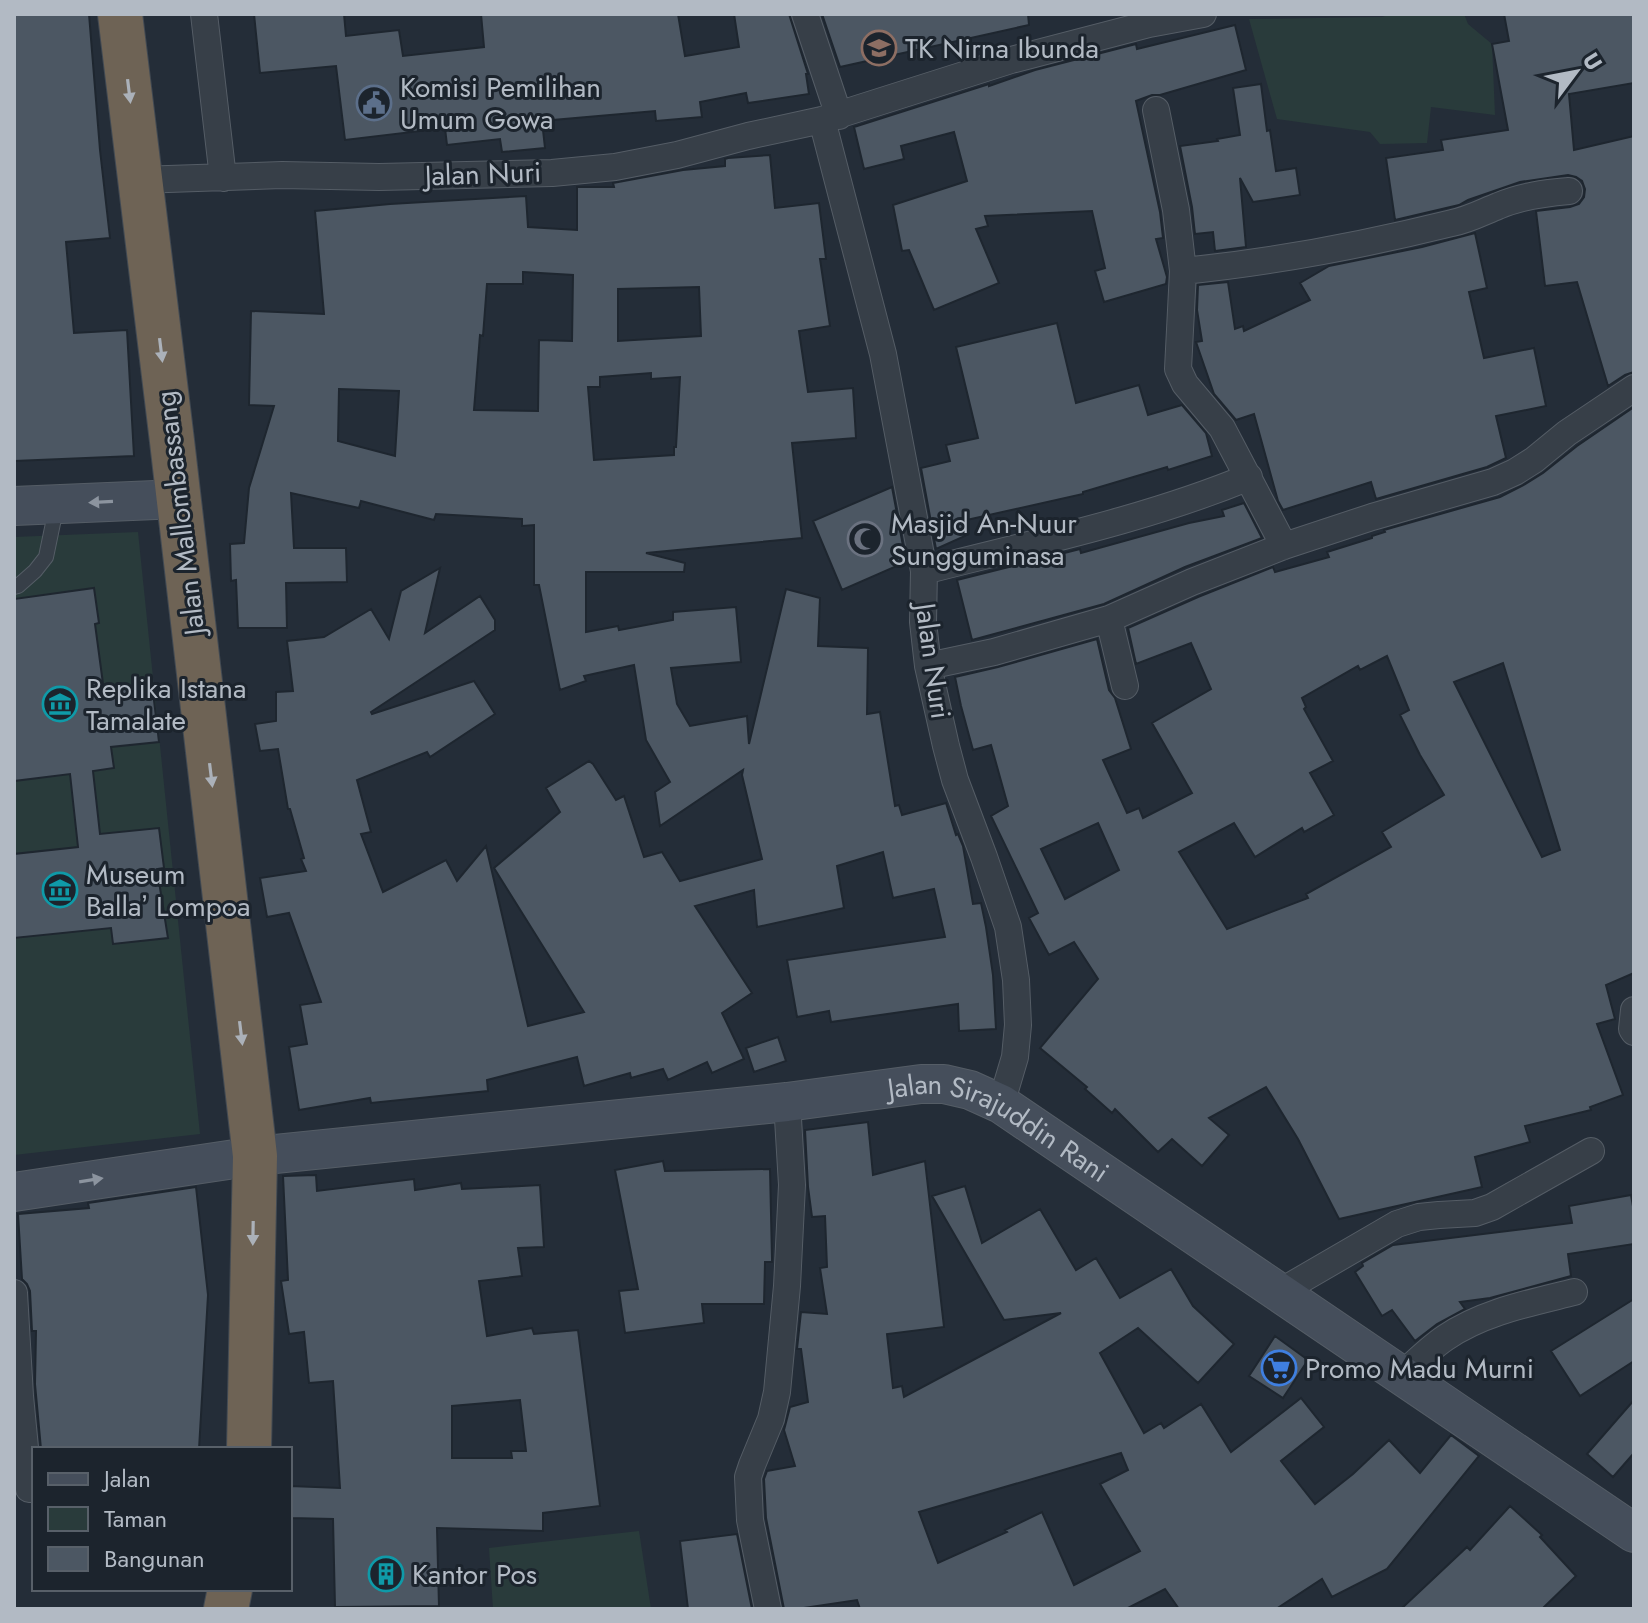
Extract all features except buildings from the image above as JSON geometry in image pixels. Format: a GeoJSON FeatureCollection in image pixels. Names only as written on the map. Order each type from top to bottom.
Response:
{"type":"FeatureCollection","features":[{"type":"Feature","properties":{"kind":"highway","name":"Jalan Mallombassang"},"geometry":{"type":"LineString","coordinates":[[120,14],[255,1156],[249,1447]]}},
{"type":"Feature","properties":{"kind":"street"},"geometry":{"type":"LineString","coordinates":[[204,14],[223,178]]}},
{"type":"Feature","properties":{"kind":"street"},"geometry":{"type":"LineString","coordinates":[[805,14],[831,118]]}},
{"type":"Feature","properties":{"kind":"street","name":"Jalan Nuri"},"geometry":{"type":"LineString","coordinates":[[139,180],[282,175],[379,177],[552,173],[615,167],[831,118],[1011,60],[1149,24],[1203,14]]}},
{"type":"Feature","properties":{"kind":"street"},"geometry":{"type":"LineString","coordinates":[[1156,110],[1176,210],[1183,271],[1178,369],[1185,384],[1222,428],[1284,546]]}},
{"type":"Feature","properties":{"kind":"street","name":"Jalan Nuri"},"geometry":{"type":"LineString","coordinates":[[831,118],[883,354],[924,571],[923,622],[928,666],[955,780],[1008,927],[1016,980],[1018,1025],[1015,1057],[1001,1104]]}},
{"type":"Feature","properties":{"kind":"street"},"geometry":{"type":"LineString","coordinates":[[1183,271],[1246,265],[1367,244],[1461,221],[1516,199],[1569,191]]}},
{"type":"Feature","properties":{"kind":"street"},"geometry":{"type":"LineString","coordinates":[[928,666],[994,652],[1109,619],[1284,546],[1493,482],[1534,460],[1567,433],[1634,388]]}},
{"type":"Feature","properties":{"kind":"street"},"geometry":{"type":"LineString","coordinates":[[924,571],[1139,516],[1214,492],[1249,477]]}},
{"type":"Feature","properties":{"kind":"street"},"geometry":{"type":"LineString","coordinates":[[14,506],[179,499]]}},
{"type":"Feature","properties":{"kind":"street"},"geometry":{"type":"LineString","coordinates":[[1109,619],[1125,686]]}},
{"type":"Feature","properties":{"kind":"street"},"geometry":{"type":"LineString","coordinates":[[1634,1010],[1634,1032]]}},
{"type":"Feature","properties":{"kind":"street","name":"Jalan Sirajuddin Rani"},"geometry":{"type":"LineString","coordinates":[[14,1192],[255,1156],[944,1084],[970,1090],[1001,1104],[1634,1533]]}},
{"type":"Feature","properties":{"kind":"street"},"geometry":{"type":"LineString","coordinates":[[768,1609],[750,1520],[748,1477],[771,1419],[777,1392],[792,1185],[787,1102]]}},
{"type":"Feature","properties":{"kind":"street"},"geometry":{"type":"LineString","coordinates":[[1280,1292],[1397,1224],[1419,1217],[1475,1213],[1492,1207],[1591,1151]]}},
{"type":"Feature","properties":{"kind":"street"},"geometry":{"type":"LineString","coordinates":[[1402,1375],[1445,1338],[1468,1324],[1498,1312],[1574,1292]]}},
{"type":"Feature","properties":{"kind":"street"},"geometry":{"type":"LineString","coordinates":[[14,1293],[29,1489]]}},
{"type":"Feature","properties":{"kind":"lane"},"geometry":{"type":"LineString","coordinates":[[14,587],[35,571],[46,557],[57,504]]}},
{"type":"Feature","properties":{"kind":"green space"},"geometry":{"type":"Polygon","coordinates":[[[1392,14],[1464,14],[1468,24],[1492,44],[1495,115],[1431,107],[1427,143],[1380,144],[1370,132],[1277,119],[1249,19],[1382,17],[1392,14]]]}},
{"type":"Feature","properties":{"kind":"green space"},"geometry":{"type":"Polygon","coordinates":[[[138,532],[200,1134],[14,1155],[14,537],[138,532]]]}},
{"type":"Feature","properties":{"kind":"green space"},"geometry":{"type":"Polygon","coordinates":[[[639,1531],[651,1609],[493,1609],[489,1548],[639,1531]]]}},
{"type":"Feature","properties":{"kind":"place","name":"TK Nirna Ibunda"},"geometry":{"type":"Point","coordinates":[879,48]}},
{"type":"Feature","properties":{"kind":"place","name":"Komisi Pemilihan Umum Gowa"},"geometry":{"type":"Point","coordinates":[374,103]}},
{"type":"Feature","properties":{"kind":"place","name":"Masjid An-Nuur Sungguminasa"},"geometry":{"type":"Point","coordinates":[865,539]}},
{"type":"Feature","properties":{"kind":"place","name":"Replika Istana Tamalate"},"geometry":{"type":"Point","coordinates":[60,704]}},
{"type":"Feature","properties":{"kind":"place","name":"Museum Ballaʼ Lompoa"},"geometry":{"type":"Point","coordinates":[60,890]}},
{"type":"Feature","properties":{"kind":"place","name":"Promo Madu Murni"},"geometry":{"type":"Point","coordinates":[1279,1368]}},
{"type":"Feature","properties":{"kind":"place","name":"Kantor Pos"},"geometry":{"type":"Point","coordinates":[386,1574]}}]}
